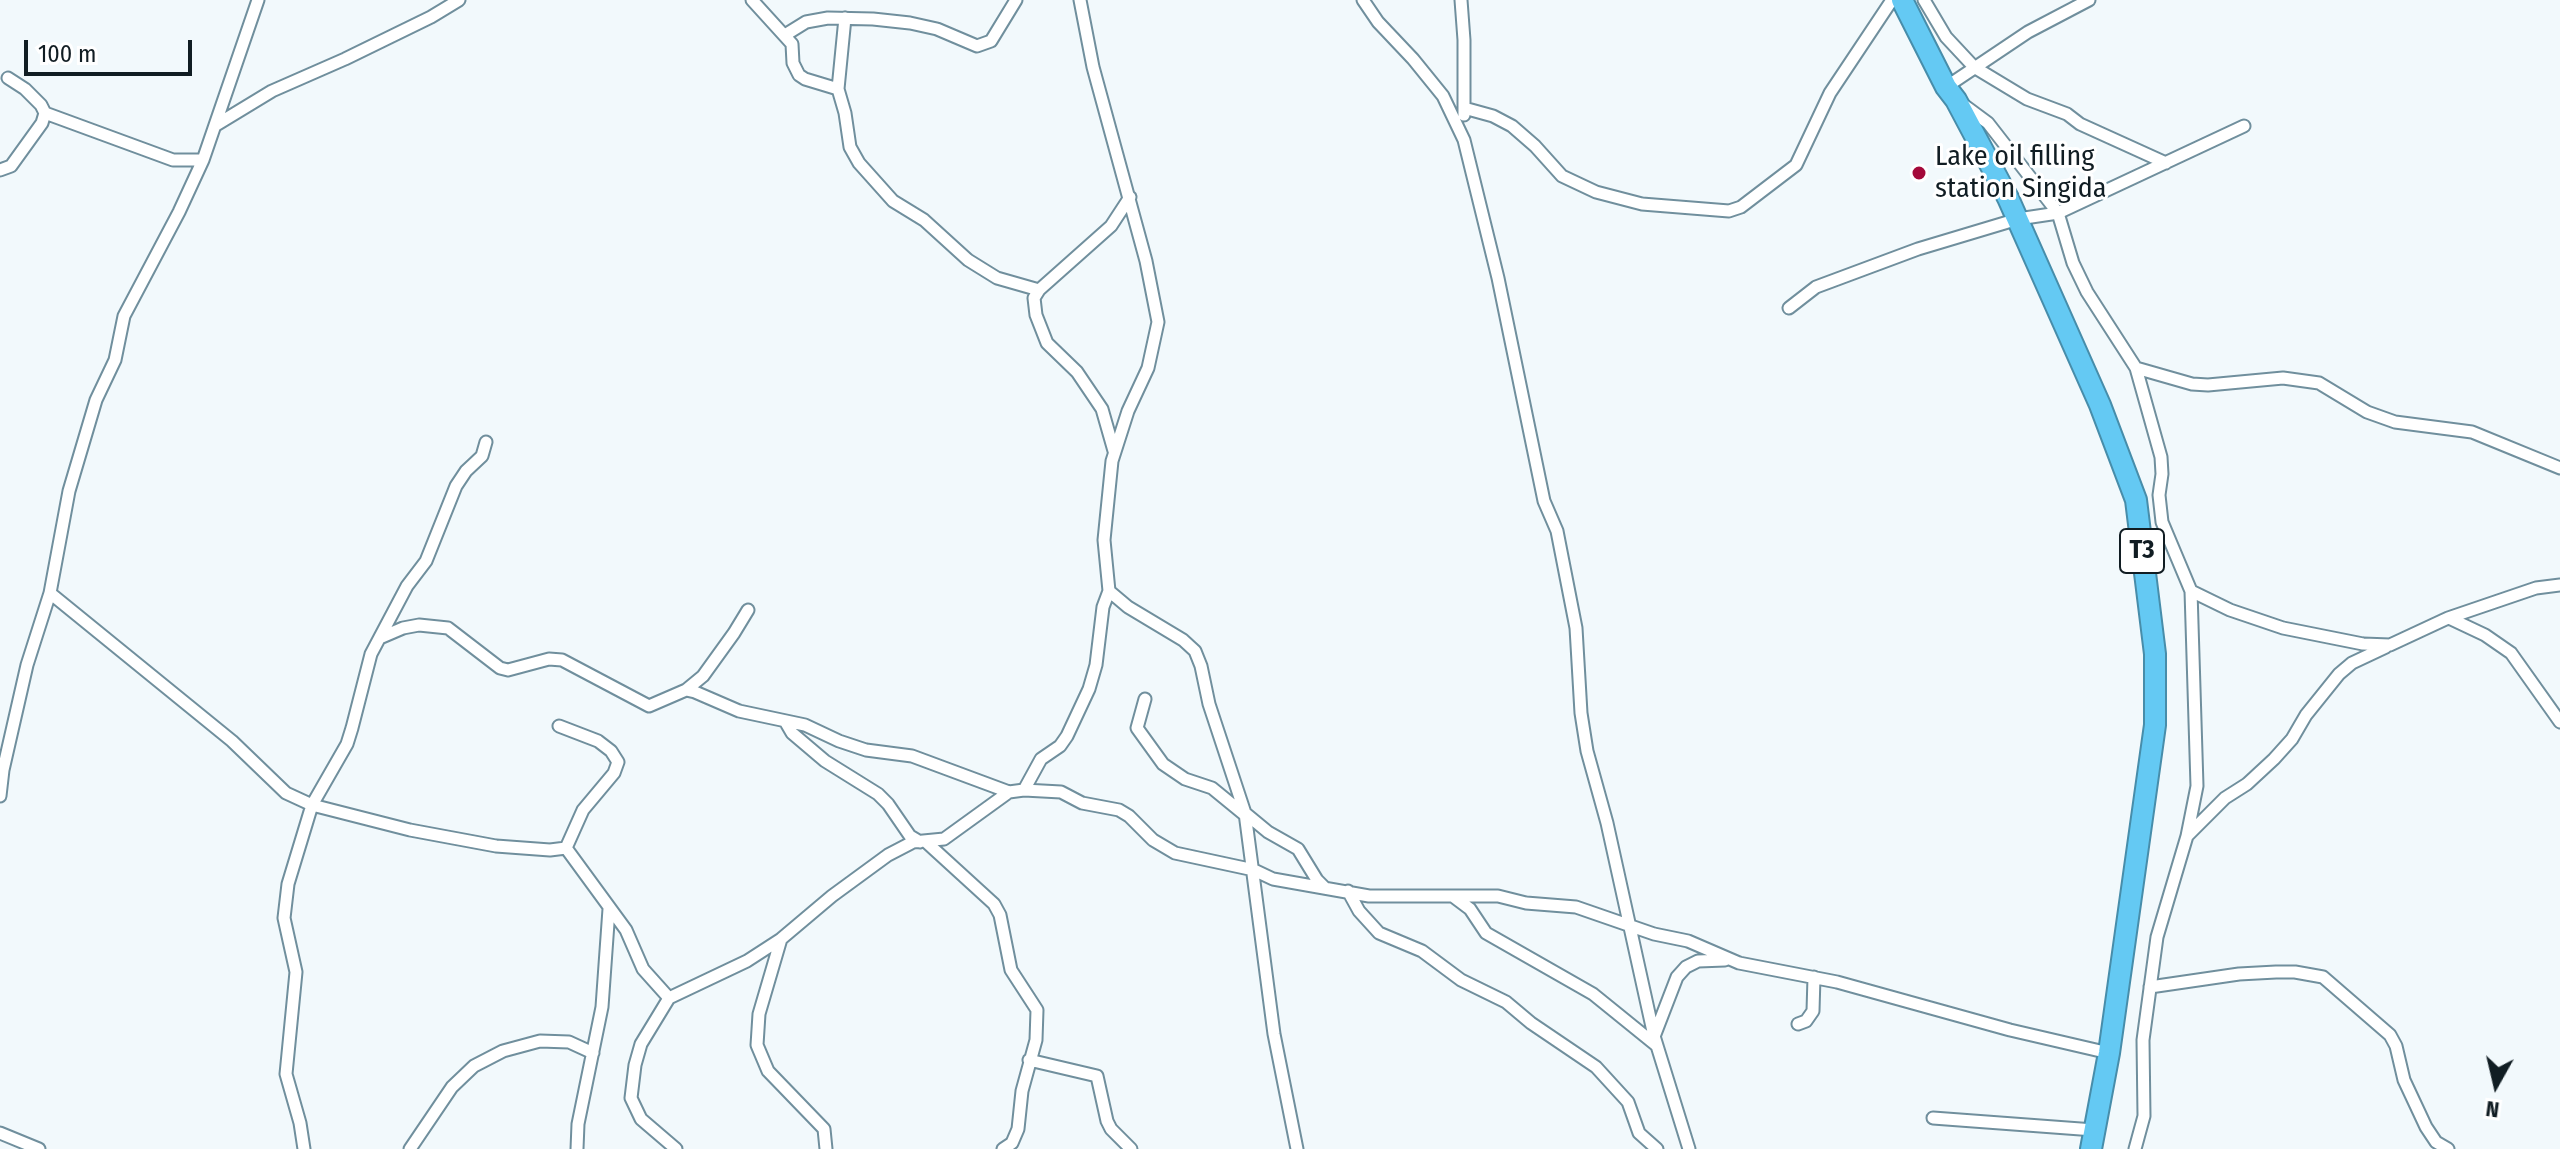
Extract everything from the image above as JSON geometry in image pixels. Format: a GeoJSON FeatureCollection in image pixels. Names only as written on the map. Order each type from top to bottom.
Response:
{"type":"FeatureCollection","features":[{"type":"Feature","properties":{"kind":"highway","name":"T3"},"geometry":{"type":"LineString","coordinates":[[1902,0],[2018,219],[2100,405],[2136,500],[2152,618],[2155,725],[2109,1053],[2093,1140]]}},
{"type":"Feature","properties":{"kind":"street"},"geometry":{"type":"LineString","coordinates":[[0,796],[27,665],[50,593],[75,470],[96,400],[115,360],[124,316],[203,160],[258,0]]}},
{"type":"Feature","properties":{"kind":"street"},"geometry":{"type":"LineString","coordinates":[[216,125],[272,91],[345,59],[459,0]]}},
{"type":"Feature","properties":{"kind":"street"},"geometry":{"type":"LineString","coordinates":[[752,0],[792,44],[793,63],[799,75],[838,89]]}},
{"type":"Feature","properties":{"kind":"street"},"geometry":{"type":"LineString","coordinates":[[785,35],[806,22],[845,18],[910,23],[956,36],[977,46],[991,41],[1016,0]]}},
{"type":"Feature","properties":{"kind":"street"},"geometry":{"type":"LineString","coordinates":[[1024,790],[1041,759],[1060,746],[1067,736],[1089,689],[1096,665],[1103,607],[1109,591],[1105,526],[1114,451],[1148,368],[1158,322],[1130,197],[1093,67],[1080,0]]}},
{"type":"Feature","properties":{"kind":"street"},"geometry":{"type":"LineString","coordinates":[[1363,0],[1378,22],[1443,96],[1464,140],[1498,278],[1544,501],[1557,531],[1576,628],[1581,713],[1587,751],[1656,1040],[1689,1149]]}},
{"type":"Feature","properties":{"kind":"street"},"geometry":{"type":"LineString","coordinates":[[1461,0],[1464,140]]}},
{"type":"Feature","properties":{"kind":"street"},"geometry":{"type":"LineString","coordinates":[[1464,108],[1493,116],[1512,126],[1562,176],[1596,192],[1651,205],[1729,211],[1741,207],[1796,165],[1830,93],[1892,0]]}},
{"type":"Feature","properties":{"kind":"street"},"geometry":{"type":"LineString","coordinates":[[1924,0],[1946,37],[1974,67],[2027,99],[2067,114],[2080,124],[2166,163]]}},
{"type":"Feature","properties":{"kind":"street"},"geometry":{"type":"LineString","coordinates":[[2089,0],[2047,21],[1974,67],[1951,94],[1988,123],[2058,213],[2073,263],[2087,292],[2136,368],[2161,457],[2159,495],[2162,522],[2191,591],[2197,786],[2187,836],[2166,899],[2150,987],[2143,1040],[2144,1116],[2135,1149]]}},
{"type":"Feature","properties":{"kind":"street"},"geometry":{"type":"LineString","coordinates":[[845,18],[838,89],[850,147],[859,163],[893,201],[945,236],[968,260],[997,278],[1039,290]]}},
{"type":"Feature","properties":{"kind":"street"},"geometry":{"type":"LineString","coordinates":[[0,170],[11,166],[42,123],[45,113],[25,89],[8,78]]}},
{"type":"Feature","properties":{"kind":"street"},"geometry":{"type":"LineString","coordinates":[[45,113],[173,160],[203,160]]}},
{"type":"Feature","properties":{"kind":"street"},"geometry":{"type":"LineString","coordinates":[[1789,308],[1816,287],[1918,249],[2018,219],[2058,213],[2244,126]]}},
{"type":"Feature","properties":{"kind":"street"},"geometry":{"type":"LineString","coordinates":[[1114,451],[1102,409],[1077,372],[1062,360],[1043,334],[1034,304],[1035,294],[1111,226],[1130,197]]}},
{"type":"Feature","properties":{"kind":"street"},"geometry":{"type":"LineString","coordinates":[[2136,368],[2192,384],[2274,378],[2319,383],[2367,412],[2395,422],[2472,432],[2560,468]]}},
{"type":"Feature","properties":{"kind":"street"},"geometry":{"type":"LineString","coordinates":[[304,1149],[286,1074],[296,972],[283,908],[312,805],[347,744],[367,665],[407,586],[426,561],[456,486],[482,456],[486,442]]}},
{"type":"Feature","properties":{"kind":"street"},"geometry":{"type":"LineString","coordinates":[[2187,836],[2225,798],[2247,784],[2274,759],[2339,674],[2352,663],[2448,618],[2536,588],[2560,585]]}},
{"type":"Feature","properties":{"kind":"street"},"geometry":{"type":"LineString","coordinates":[[1109,591],[1195,651],[1245,814],[1276,1048],[1297,1149]]}},
{"type":"Feature","properties":{"kind":"street"},"geometry":{"type":"LineString","coordinates":[[2191,591],[2230,610],[2283,628],[2363,644],[2390,645]]}},
{"type":"Feature","properties":{"kind":"street"},"geometry":{"type":"LineString","coordinates":[[50,593],[232,741],[286,793],[312,805],[410,830],[496,846],[550,850],[566,848]]}},
{"type":"Feature","properties":{"kind":"street"},"geometry":{"type":"LineString","coordinates":[[382,637],[403,628],[437,625],[448,628],[493,665],[505,670],[549,659],[562,660],[649,706],[686,690],[703,676],[748,610]]}},
{"type":"Feature","properties":{"kind":"street"},"geometry":{"type":"LineString","coordinates":[[2448,618],[2485,635],[2511,653],[2560,722]]}},
{"type":"Feature","properties":{"kind":"street"},"geometry":{"type":"LineString","coordinates":[[686,690],[739,711],[805,725],[851,746],[925,760],[1009,792],[1061,792],[1082,803],[1119,810],[1153,840],[1175,853],[1254,870],[1282,881],[1385,897],[1498,896],[1526,903],[1576,907],[1631,927],[1688,941],[1729,960]]}},
{"type":"Feature","properties":{"kind":"street"},"geometry":{"type":"LineString","coordinates":[[1145,699],[1137,728],[1163,764],[1185,779],[1212,788],[1268,832],[1298,849],[1325,888]]}},
{"type":"Feature","properties":{"kind":"street"},"geometry":{"type":"LineString","coordinates":[[785,721],[792,733],[825,761],[878,794],[910,836],[922,842],[984,893],[1000,915],[1011,970],[1037,1010],[1036,1040],[1029,1060],[1016,1137],[1003,1149]]}},
{"type":"Feature","properties":{"kind":"street"},"geometry":{"type":"LineString","coordinates":[[559,726],[598,741],[611,751],[618,762],[614,773],[583,810],[566,848]]}},
{"type":"Feature","properties":{"kind":"street"},"geometry":{"type":"LineString","coordinates":[[676,1149],[641,1119],[631,1098],[641,1044],[669,998],[747,961],[781,939],[888,855],[903,846],[948,837],[1009,792]]}},
{"type":"Feature","properties":{"kind":"street"},"geometry":{"type":"LineString","coordinates":[[566,848],[626,930],[643,969],[669,998]]}},
{"type":"Feature","properties":{"kind":"street"},"geometry":{"type":"LineString","coordinates":[[1256,898],[1267,886],[1282,881]]}},
{"type":"Feature","properties":{"kind":"street"},"geometry":{"type":"LineString","coordinates":[[1348,891],[1359,911],[1379,933],[1422,951],[1461,980],[1506,1002],[1596,1067],[1628,1102],[1639,1133],[1657,1149]]}},
{"type":"Feature","properties":{"kind":"street"},"geometry":{"type":"LineString","coordinates":[[1454,897],[1470,909],[1486,933],[1593,994],[1656,1040]]}},
{"type":"Feature","properties":{"kind":"street"},"geometry":{"type":"LineString","coordinates":[[577,1149],[578,1124],[603,996],[609,909]]}},
{"type":"Feature","properties":{"kind":"street"},"geometry":{"type":"LineString","coordinates":[[781,939],[759,1014],[757,1045],[768,1071],[824,1129],[826,1149]]}},
{"type":"Feature","properties":{"kind":"street"},"geometry":{"type":"LineString","coordinates":[[1656,1040],[1677,977],[1686,967],[1698,961],[1729,960],[1814,977],[2010,1030],[2109,1053]]}},
{"type":"Feature","properties":{"kind":"street"},"geometry":{"type":"LineString","coordinates":[[2150,987],[2251,973],[2295,972],[2323,977],[2390,1035],[2396,1046],[2404,1080],[2426,1127],[2436,1142],[2448,1149]]}},
{"type":"Feature","properties":{"kind":"street"},"geometry":{"type":"LineString","coordinates":[[1798,1024],[1806,1021],[1813,1011],[1814,977]]}},
{"type":"Feature","properties":{"kind":"street"},"geometry":{"type":"LineString","coordinates":[[410,1149],[452,1087],[474,1066],[503,1051],[540,1041],[569,1042],[593,1053]]}},
{"type":"Feature","properties":{"kind":"street"},"geometry":{"type":"LineString","coordinates":[[1029,1060],[1097,1076],[1107,1121],[1131,1149]]}},
{"type":"Feature","properties":{"kind":"street"},"geometry":{"type":"LineString","coordinates":[[1933,1118],[2093,1140]]}},
{"type":"Feature","properties":{"kind":"street"},"geometry":{"type":"LineString","coordinates":[[0,1133],[39,1149]]}},
{"type":"Feature","properties":{"kind":"place","name":"Lake oil filling station Singida"},"geometry":{"type":"Point","coordinates":[1919,173]}}]}
